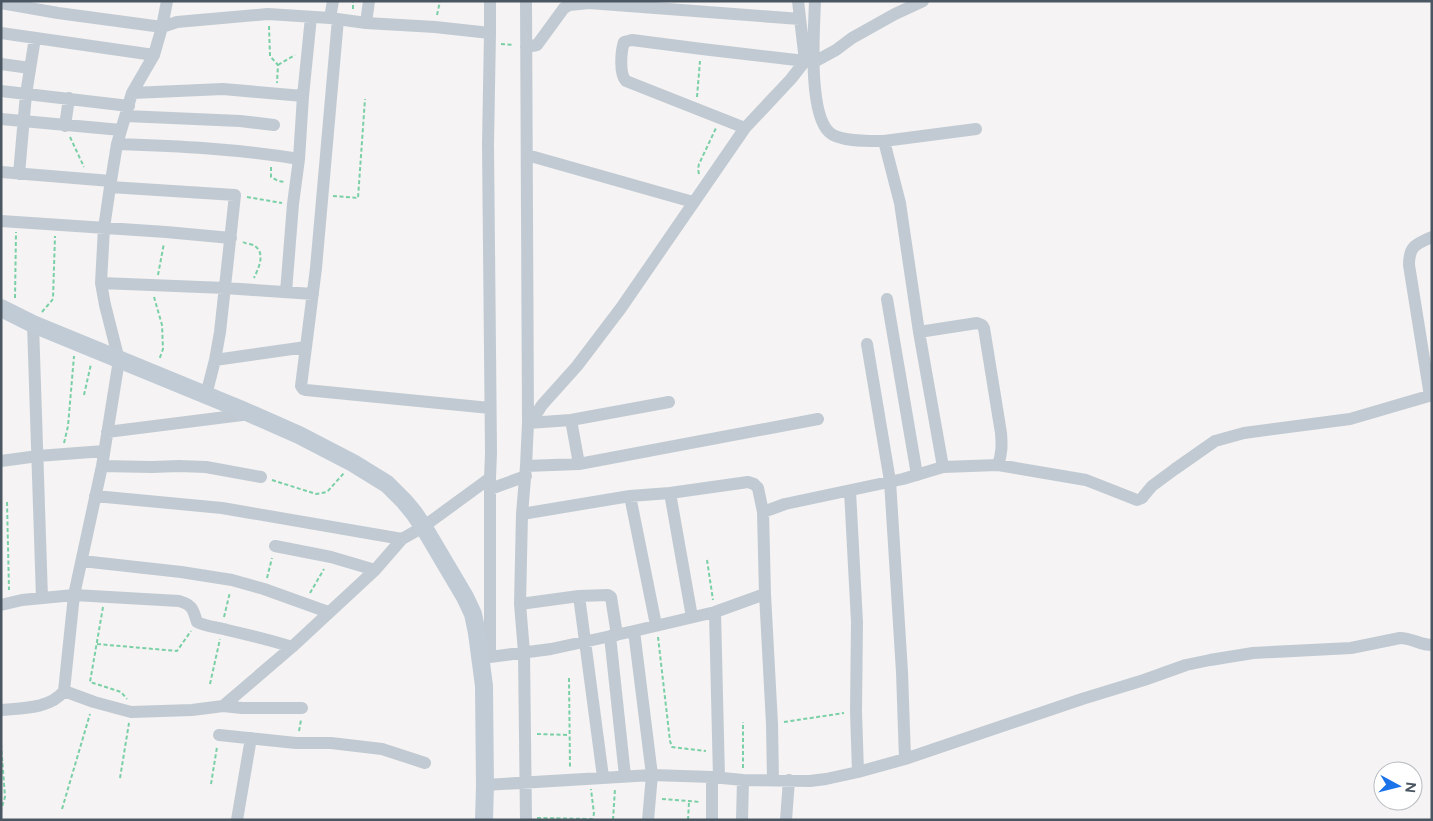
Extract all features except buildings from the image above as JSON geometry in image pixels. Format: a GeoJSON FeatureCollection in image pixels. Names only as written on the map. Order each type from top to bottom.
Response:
{"type":"FeatureCollection","features":[{"type":"Feature","properties":{"kind":"main road"},"geometry":{"type":"LineString","coordinates":[[8,312],[299,435],[387,484],[414,513],[465,597],[486,658],[484,820]]}},
{"type":"Feature","properties":{"kind":"street"},"geometry":{"type":"LineString","coordinates":[[1,710],[35,706],[54,701],[64,692],[74,595],[102,466],[119,360],[101,283],[104,228],[110,184],[121,130],[129,105],[154,54],[167,1]]}},
{"type":"Feature","properties":{"kind":"street"},"geometry":{"type":"LineString","coordinates":[[333,1],[334,19],[316,268],[301,386],[306,390],[490,408]]}},
{"type":"Feature","properties":{"kind":"street"},"geometry":{"type":"LineString","coordinates":[[366,23],[370,1]]}},
{"type":"Feature","properties":{"kind":"street"},"geometry":{"type":"LineString","coordinates":[[490,1],[488,144],[490,484],[486,658],[613,636],[714,612],[765,594]]}},
{"type":"Feature","properties":{"kind":"street"},"geometry":{"type":"LineString","coordinates":[[526,1],[530,423],[522,514],[520,604],[524,652],[526,819]]}},
{"type":"Feature","properties":{"kind":"street"},"geometry":{"type":"LineString","coordinates":[[798,1],[817,109],[822,123],[830,133],[842,139],[884,141],[976,129]]}},
{"type":"Feature","properties":{"kind":"street"},"geometry":{"type":"LineString","coordinates":[[809,61],[815,1]]}},
{"type":"Feature","properties":{"kind":"street"},"geometry":{"type":"LineString","coordinates":[[530,423],[542,405],[577,366],[621,308],[745,128],[809,61],[836,50],[852,38],[923,1]]}},
{"type":"Feature","properties":{"kind":"street"},"geometry":{"type":"LineString","coordinates":[[1,3],[162,27],[177,22],[268,14],[435,27],[489,38]]}},
{"type":"Feature","properties":{"kind":"street"},"geometry":{"type":"LineString","coordinates":[[526,46],[538,46],[564,8],[572,4],[589,3],[800,19]]}},
{"type":"Feature","properties":{"kind":"street"},"geometry":{"type":"LineString","coordinates":[[286,292],[311,17]]}},
{"type":"Feature","properties":{"kind":"street"},"geometry":{"type":"LineString","coordinates":[[1,33],[154,54]]}},
{"type":"Feature","properties":{"kind":"street"},"geometry":{"type":"LineString","coordinates":[[19,174],[26,94],[35,38]]}},
{"type":"Feature","properties":{"kind":"street"},"geometry":{"type":"LineString","coordinates":[[745,128],[626,81],[622,73],[622,47],[624,42],[632,40],[809,61]]}},
{"type":"Feature","properties":{"kind":"street"},"geometry":{"type":"LineString","coordinates":[[1,64],[30,68]]}},
{"type":"Feature","properties":{"kind":"street"},"geometry":{"type":"LineString","coordinates":[[129,105],[223,89],[303,96]]}},
{"type":"Feature","properties":{"kind":"street"},"geometry":{"type":"LineString","coordinates":[[1,91],[129,105],[274,125]]}},
{"type":"Feature","properties":{"kind":"street"},"geometry":{"type":"LineString","coordinates":[[65,126],[69,98]]}},
{"type":"Feature","properties":{"kind":"street"},"geometry":{"type":"LineString","coordinates":[[1,119],[121,130]]}},
{"type":"Feature","properties":{"kind":"street"},"geometry":{"type":"LineString","coordinates":[[884,141],[900,203],[919,332],[944,467]]}},
{"type":"Feature","properties":{"kind":"street"},"geometry":{"type":"LineString","coordinates":[[117,144],[158,145],[272,154],[299,159]]}},
{"type":"Feature","properties":{"kind":"street"},"geometry":{"type":"LineString","coordinates":[[527,155],[693,202]]}},
{"type":"Feature","properties":{"kind":"street"},"geometry":{"type":"LineString","coordinates":[[1,172],[89,178],[110,184],[235,195],[220,332],[206,395]]}},
{"type":"Feature","properties":{"kind":"street"},"geometry":{"type":"LineString","coordinates":[[1,221],[231,238]]}},
{"type":"Feature","properties":{"kind":"street"},"geometry":{"type":"LineString","coordinates":[[763,512],[785,504],[903,479],[944,467],[998,465],[1086,480],[1137,500],[1142,498],[1152,486],[1175,468],[1215,441],[1244,433],[1350,419],[1431,395],[1409,256],[1414,246],[1432,237]]}},
{"type":"Feature","properties":{"kind":"street"},"geometry":{"type":"LineString","coordinates":[[101,283],[313,294]]}},
{"type":"Feature","properties":{"kind":"street"},"geometry":{"type":"LineString","coordinates":[[887,299],[917,475]]}},
{"type":"Feature","properties":{"kind":"street"},"geometry":{"type":"LineString","coordinates":[[919,332],[977,323],[984,328],[1003,450],[998,465]]}},
{"type":"Feature","properties":{"kind":"street"},"geometry":{"type":"LineString","coordinates":[[33,324],[42,598]]}},
{"type":"Feature","properties":{"kind":"street"},"geometry":{"type":"LineString","coordinates":[[866,344],[890,481],[902,672],[905,759]]}},
{"type":"Feature","properties":{"kind":"street"},"geometry":{"type":"LineString","coordinates":[[215,360],[306,347]]}},
{"type":"Feature","properties":{"kind":"street"},"geometry":{"type":"LineString","coordinates":[[530,423],[571,420],[669,402]]}},
{"type":"Feature","properties":{"kind":"street"},"geometry":{"type":"LineString","coordinates":[[107,432],[250,414]]}},
{"type":"Feature","properties":{"kind":"street"},"geometry":{"type":"LineString","coordinates":[[223,706],[292,647],[375,570],[402,539],[490,484],[526,471],[579,464],[818,419]]}},
{"type":"Feature","properties":{"kind":"street"},"geometry":{"type":"LineString","coordinates":[[571,420],[579,464]]}},
{"type":"Feature","properties":{"kind":"street"},"geometry":{"type":"LineString","coordinates":[[1,461],[104,451]]}},
{"type":"Feature","properties":{"kind":"street"},"geometry":{"type":"LineString","coordinates":[[102,466],[206,467],[260,477]]}},
{"type":"Feature","properties":{"kind":"street"},"geometry":{"type":"LineString","coordinates":[[522,514],[630,496],[670,493],[748,482],[758,488],[763,512],[773,780]]}},
{"type":"Feature","properties":{"kind":"street"},"geometry":{"type":"LineString","coordinates":[[850,491],[857,622],[856,711],[858,772]]}},
{"type":"Feature","properties":{"kind":"street"},"geometry":{"type":"LineString","coordinates":[[670,493],[692,617]]}},
{"type":"Feature","properties":{"kind":"street"},"geometry":{"type":"LineString","coordinates":[[95,496],[222,508],[402,539]]}},
{"type":"Feature","properties":{"kind":"street"},"geometry":{"type":"LineString","coordinates":[[630,496],[656,625]]}},
{"type":"Feature","properties":{"kind":"street"},"geometry":{"type":"LineString","coordinates":[[275,546],[331,557],[375,570]]}},
{"type":"Feature","properties":{"kind":"street"},"geometry":{"type":"LineString","coordinates":[[82,561],[182,572],[232,580],[264,589],[328,612]]}},
{"type":"Feature","properties":{"kind":"street"},"geometry":{"type":"LineString","coordinates":[[5,604],[74,595],[104,598],[139,598],[186,603],[193,609],[197,622],[205,626],[292,647]]}},
{"type":"Feature","properties":{"kind":"street"},"geometry":{"type":"LineString","coordinates":[[520,604],[579,596],[604,595],[611,597],[615,776]]}},
{"type":"Feature","properties":{"kind":"street"},"geometry":{"type":"LineString","coordinates":[[579,596],[584,641],[615,776]]}},
{"type":"Feature","properties":{"kind":"street"},"geometry":{"type":"LineString","coordinates":[[712,820],[717,751],[714,612]]}},
{"type":"Feature","properties":{"kind":"street"},"geometry":{"type":"LineString","coordinates":[[634,631],[652,775],[648,820]]}},
{"type":"Feature","properties":{"kind":"street"},"geometry":{"type":"LineString","coordinates":[[485,785],[652,775],[743,780],[810,781],[826,779],[905,759],[1082,699],[1210,660],[1253,653],[1351,648],[1400,638],[1406,638],[1424,645],[1432,645]]}},
{"type":"Feature","properties":{"kind":"street"},"geometry":{"type":"LineString","coordinates":[[64,692],[131,712],[192,710],[223,706],[242,708],[302,708]]}},
{"type":"Feature","properties":{"kind":"street"},"geometry":{"type":"LineString","coordinates":[[219,735],[331,743],[382,749],[425,763]]}},
{"type":"Feature","properties":{"kind":"street"},"geometry":{"type":"LineString","coordinates":[[237,820],[251,738]]}},
{"type":"Feature","properties":{"kind":"street"},"geometry":{"type":"LineString","coordinates":[[742,820],[743,780]]}},
{"type":"Feature","properties":{"kind":"street"},"geometry":{"type":"LineString","coordinates":[[786,820],[789,780]]}},
{"type":"Feature","properties":{"kind":"path"},"geometry":{"type":"LineString","coordinates":[[435,27],[440,1]]}},
{"type":"Feature","properties":{"kind":"path"},"geometry":{"type":"LineString","coordinates":[[268,14],[270,56],[278,65],[277,93]]}},
{"type":"Feature","properties":{"kind":"path"},"geometry":{"type":"LineString","coordinates":[[489,38],[526,46]]}},
{"type":"Feature","properties":{"kind":"path"},"geometry":{"type":"LineString","coordinates":[[696,109],[702,49]]}},
{"type":"Feature","properties":{"kind":"path"},"geometry":{"type":"LineString","coordinates":[[278,65],[295,55]]}},
{"type":"Feature","properties":{"kind":"path"},"geometry":{"type":"LineString","coordinates":[[322,194],[358,198],[365,99]]}},
{"type":"Feature","properties":{"kind":"path"},"geometry":{"type":"LineString","coordinates":[[708,182],[698,173],[698,168],[720,119]]}},
{"type":"Feature","properties":{"kind":"path"},"geometry":{"type":"LineString","coordinates":[[65,126],[89,178]]}},
{"type":"Feature","properties":{"kind":"path"},"geometry":{"type":"LineString","coordinates":[[272,154],[271,177],[278,181],[295,184]]}},
{"type":"Feature","properties":{"kind":"path"},"geometry":{"type":"LineString","coordinates":[[235,195],[293,204]]}},
{"type":"Feature","properties":{"kind":"path"},"geometry":{"type":"LineString","coordinates":[[8,312],[16,223]]}},
{"type":"Feature","properties":{"kind":"path"},"geometry":{"type":"LineString","coordinates":[[33,324],[52,299],[55,225]]}},
{"type":"Feature","properties":{"kind":"path"},"geometry":{"type":"LineString","coordinates":[[231,238],[255,246],[260,253],[260,265],[247,290]]}},
{"type":"Feature","properties":{"kind":"path"},"geometry":{"type":"LineString","coordinates":[[154,374],[164,349],[162,325]]}},
{"type":"Feature","properties":{"kind":"path"},"geometry":{"type":"LineString","coordinates":[[55,455],[64,446],[68,426],[75,341]]}},
{"type":"Feature","properties":{"kind":"path"},"geometry":{"type":"LineString","coordinates":[[84,395],[94,349]]}},
{"type":"Feature","properties":{"kind":"path"},"geometry":{"type":"LineString","coordinates":[[260,477],[316,494],[327,492],[353,464]]}},
{"type":"Feature","properties":{"kind":"path"},"geometry":{"type":"LineString","coordinates":[[5,604],[7,502]]}},
{"type":"Feature","properties":{"kind":"path"},"geometry":{"type":"LineString","coordinates":[[264,589],[275,546]]}},
{"type":"Feature","properties":{"kind":"path"},"geometry":{"type":"LineString","coordinates":[[304,603],[331,557]]}},
{"type":"Feature","properties":{"kind":"path"},"geometry":{"type":"LineString","coordinates":[[707,560],[714,612]]}},
{"type":"Feature","properties":{"kind":"path"},"geometry":{"type":"LineString","coordinates":[[210,684],[232,580]]}},
{"type":"Feature","properties":{"kind":"path"},"geometry":{"type":"LineString","coordinates":[[104,598],[90,682],[121,692],[133,705],[120,778]]}},
{"type":"Feature","properties":{"kind":"path"},"geometry":{"type":"LineString","coordinates":[[97,644],[177,651],[197,622]]}},
{"type":"Feature","properties":{"kind":"path"},"geometry":{"type":"LineString","coordinates":[[656,625],[672,747],[717,751]]}},
{"type":"Feature","properties":{"kind":"path"},"geometry":{"type":"LineString","coordinates":[[569,678],[570,781]]}},
{"type":"Feature","properties":{"kind":"path"},"geometry":{"type":"LineString","coordinates":[[62,809],[94,702]]}},
{"type":"Feature","properties":{"kind":"path"},"geometry":{"type":"LineString","coordinates":[[296,742],[302,708]]}},
{"type":"Feature","properties":{"kind":"path"},"geometry":{"type":"LineString","coordinates":[[772,724],[856,711]]}},
{"type":"Feature","properties":{"kind":"path"},"geometry":{"type":"LineString","coordinates":[[743,722],[743,780]]}},
{"type":"Feature","properties":{"kind":"path"},"geometry":{"type":"LineString","coordinates":[[525,733],[570,735]]}},
{"type":"Feature","properties":{"kind":"path"},"geometry":{"type":"LineString","coordinates":[[1,744],[5,797],[1,810]]}},
{"type":"Feature","properties":{"kind":"path"},"geometry":{"type":"LineString","coordinates":[[613,820],[615,776]]}},
{"type":"Feature","properties":{"kind":"path"},"geometry":{"type":"LineString","coordinates":[[526,819],[592,819],[594,814],[590,779]]}},
{"type":"Feature","properties":{"kind":"path"},"geometry":{"type":"LineString","coordinates":[[650,798],[689,802],[688,820]]}}]}
